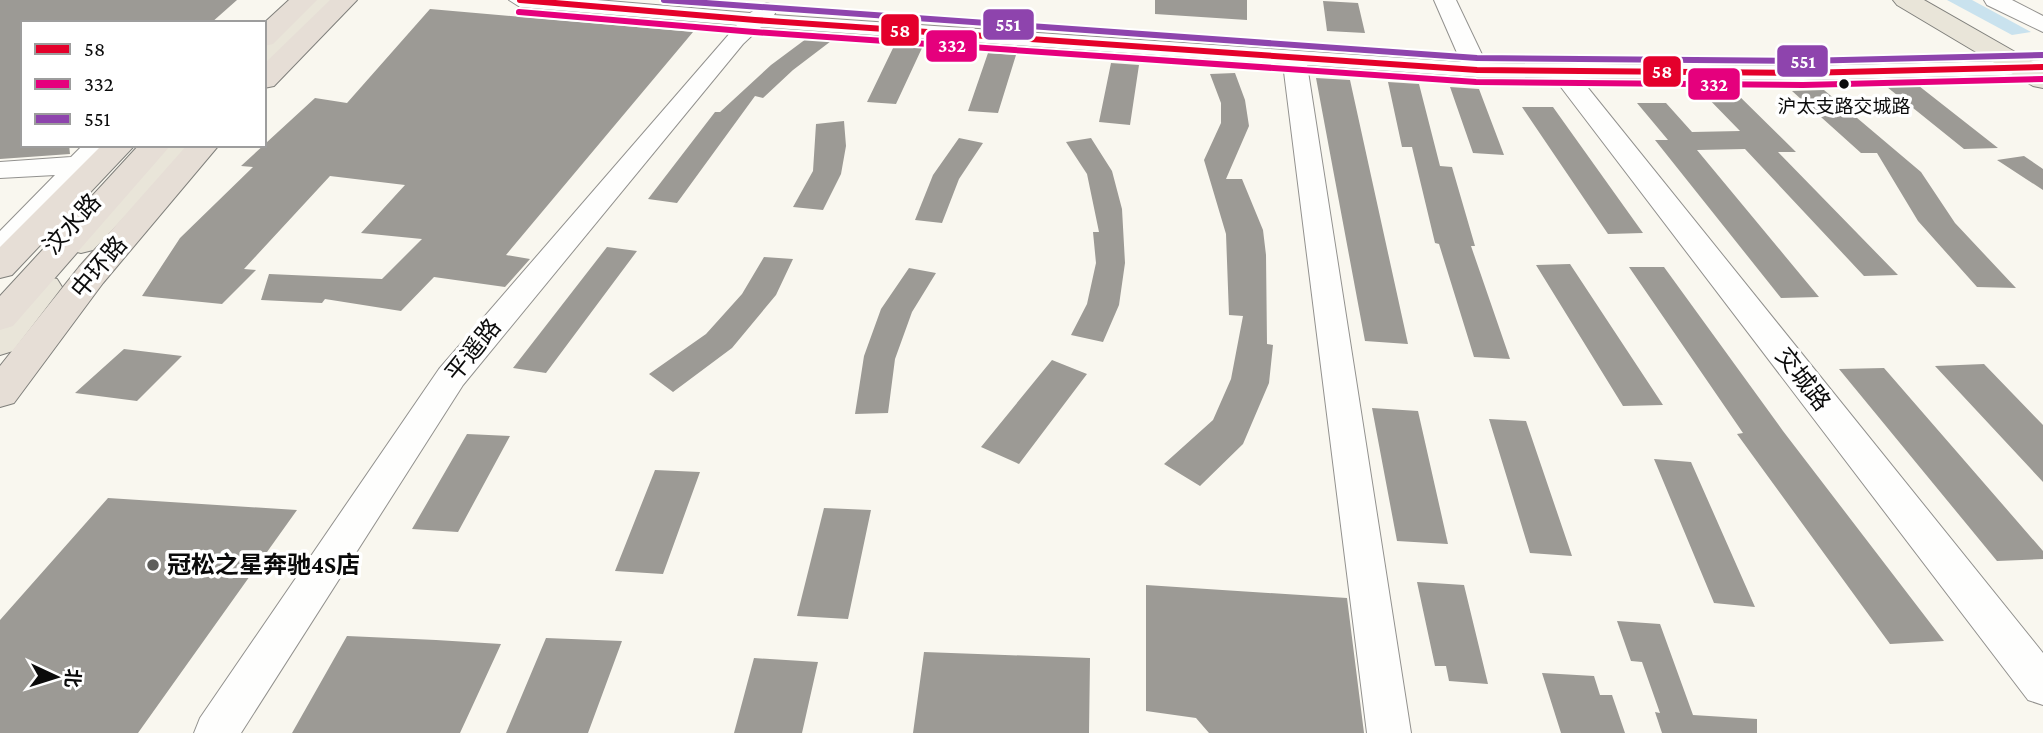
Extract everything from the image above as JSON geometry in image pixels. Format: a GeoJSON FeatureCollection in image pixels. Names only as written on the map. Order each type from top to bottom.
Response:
{"type":"FeatureCollection","features":[{"type":"Feature","properties":{"kind":"highway"},"geometry":{"type":"LineString","coordinates":[[266,36],[304,0]]}},
{"type":"Feature","properties":{"kind":"highway"},"geometry":{"type":"LineString","coordinates":[[266,78],[344,0]]}},
{"type":"Feature","properties":{"kind":"highway"},"geometry":{"type":"LineString","coordinates":[[0,267],[118,147]]}},
{"type":"Feature","properties":{"kind":"highway","name":"中环路"},"geometry":{"type":"LineString","coordinates":[[0,318],[154,147]]}},
{"type":"Feature","properties":{"kind":"highway","name":"中环路"},"geometry":{"type":"LineString","coordinates":[[0,393],[91,275],[202,147]]}},
{"type":"Feature","properties":{"kind":"main road"},"geometry":{"type":"LineString","coordinates":[[266,29],[297,0]]}},
{"type":"Feature","properties":{"kind":"main road"},"geometry":{"type":"LineString","coordinates":[[266,55],[321,0]]}},
{"type":"Feature","properties":{"kind":"main road"},"geometry":{"type":"LineString","coordinates":[[266,72],[335,0]]}},
{"type":"Feature","properties":{"kind":"main road"},"geometry":{"type":"LineString","coordinates":[[266,87],[351,0]]}},
{"type":"Feature","properties":{"kind":"main road"},"geometry":{"type":"LineString","coordinates":[[1906,0],[2039,71]]}},
{"type":"Feature","properties":{"kind":"main road"},"geometry":{"type":"LineString","coordinates":[[1923,0],[2039,71]]}},
{"type":"Feature","properties":{"kind":"main road","name":"汶水路"},"geometry":{"type":"LineString","coordinates":[[0,306],[144,147]]}},
{"type":"Feature","properties":{"kind":"main road","name":"汶水路"},"geometry":{"type":"LineString","coordinates":[[0,342],[68,256],[176,147]]}},
{"type":"Feature","properties":{"kind":"main road","name":"汶水路"},"geometry":{"type":"LineString","coordinates":[[0,370],[84,262],[194,147]]}},
{"type":"Feature","properties":{"kind":"main road"},"geometry":{"type":"LineString","coordinates":[[0,408],[103,275],[211,147]]}},
{"type":"Feature","properties":{"kind":"street"},"geometry":{"type":"LineString","coordinates":[[520,0],[765,10],[1294,58],[1477,70],[1563,73],[2039,71]]}},
{"type":"Feature","properties":{"kind":"street"},"geometry":{"type":"LineString","coordinates":[[1445,0],[1477,70]]}},
{"type":"Feature","properties":{"kind":"street"},"geometry":{"type":"LineString","coordinates":[[1995,0],[2043,24]]}},
{"type":"Feature","properties":{"kind":"street","name":"平遥路"},"geometry":{"type":"LineString","coordinates":[[216,733],[451,377],[717,60],[765,10]]}},
{"type":"Feature","properties":{"kind":"street"},"geometry":{"type":"LineString","coordinates":[[1294,58],[1390,733]]}},
{"type":"Feature","properties":{"kind":"street","name":"交城路"},"geometry":{"type":"LineString","coordinates":[[1563,73],[2043,686]]}},
{"type":"Feature","properties":{"kind":"street"},"geometry":{"type":"LineString","coordinates":[[0,170],[79,164]]}},
{"type":"Feature","properties":{"kind":"street"},"geometry":{"type":"LineString","coordinates":[[0,183],[79,164]]}},
{"type":"Feature","properties":{"kind":"street"},"geometry":{"type":"LineString","coordinates":[[0,248],[79,164]]}},
{"type":"Feature","properties":{"kind":"water"},"geometry":{"type":"Polygon","coordinates":[[[1947,0],[1972,0],[2031,32],[2012,35],[1947,0]]]}},
{"type":"Feature","properties":{"kind":"building"},"geometry":{"type":"Polygon","coordinates":[[[0,0],[237,0],[213,21],[21,21],[21,147],[69,147],[70,154],[0,159],[0,0]]]}},
{"type":"Feature","properties":{"kind":"building"},"geometry":{"type":"Polygon","coordinates":[[[1155,0],[1247,0],[1247,20],[1155,14],[1155,0]]]}},
{"type":"Feature","properties":{"kind":"building"},"geometry":{"type":"Polygon","coordinates":[[[1323,1],[1358,3],[1365,33],[1327,31],[1323,1]]]}},
{"type":"Feature","properties":{"kind":"building"},"geometry":{"type":"Polygon","coordinates":[[[430,9],[693,32],[506,255],[530,259],[505,287],[434,277],[401,311],[325,299],[322,303],[261,300],[269,274],[382,279],[422,239],[361,233],[405,185],[330,176],[244,269],[256,270],[222,304],[142,296],[180,238],[253,167],[241,166],[262,147],[266,147],[266,143],[315,98],[347,103],[430,9]]]}},
{"type":"Feature","properties":{"kind":"building"},"geometry":{"type":"Polygon","coordinates":[[[814,33],[839,35],[793,70],[763,98],[755,96],[677,203],[648,199],[715,112],[720,112],[771,65],[814,33]]]}},
{"type":"Feature","properties":{"kind":"building"},"geometry":{"type":"Polygon","coordinates":[[[894,46],[922,48],[896,104],[867,102],[894,46]]]}},
{"type":"Feature","properties":{"kind":"building"},"geometry":{"type":"Polygon","coordinates":[[[988,53],[1016,55],[998,113],[968,111],[988,53]]]}},
{"type":"Feature","properties":{"kind":"building"},"geometry":{"type":"Polygon","coordinates":[[[1111,63],[1139,65],[1130,125],[1099,122],[1111,63]]]}},
{"type":"Feature","properties":{"kind":"building"},"geometry":{"type":"Polygon","coordinates":[[[1235,73],[1245,100],[1249,126],[1226,179],[1242,179],[1263,230],[1266,255],[1267,344],[1273,345],[1269,383],[1243,444],[1200,486],[1164,464],[1213,420],[1231,379],[1243,316],[1229,315],[1226,234],[1204,160],[1221,123],[1221,103],[1210,74],[1235,73]]]}},
{"type":"Feature","properties":{"kind":"building"},"geometry":{"type":"Polygon","coordinates":[[[1316,78],[1350,80],[1408,344],[1365,341],[1316,78]]]}},
{"type":"Feature","properties":{"kind":"building"},"geometry":{"type":"Polygon","coordinates":[[[1388,82],[1419,84],[1440,166],[1452,167],[1475,246],[1471,246],[1510,359],[1474,357],[1439,244],[1435,243],[1412,147],[1402,147],[1388,82]]]}},
{"type":"Feature","properties":{"kind":"building"},"geometry":{"type":"Polygon","coordinates":[[[1919,86],[1998,148],[1964,149],[1887,87],[1919,86]]]}},
{"type":"Feature","properties":{"kind":"building"},"geometry":{"type":"Polygon","coordinates":[[[1450,87],[1479,89],[1504,155],[1473,153],[1450,87]]]}},
{"type":"Feature","properties":{"kind":"building"},"geometry":{"type":"Polygon","coordinates":[[[1732,89],[1796,152],[1778,152],[1898,275],[1864,276],[1745,149],[1697,150],[1819,297],[1781,298],[1655,140],[1668,140],[1637,103],[1666,103],[1692,132],[1740,131],[1700,90],[1732,89]]]}},
{"type":"Feature","properties":{"kind":"building"},"geometry":{"type":"Polygon","coordinates":[[[1824,90],[1921,172],[1955,223],[2016,288],[1977,287],[1918,221],[1877,153],[1861,153],[1792,91],[1824,90]]]}},
{"type":"Feature","properties":{"kind":"building"},"geometry":{"type":"Polygon","coordinates":[[[1522,107],[1553,107],[1643,233],[1608,234],[1522,107]]]}},
{"type":"Feature","properties":{"kind":"building"},"geometry":{"type":"Polygon","coordinates":[[[844,121],[846,146],[841,174],[823,210],[793,207],[813,171],[816,124],[844,121]]]}},
{"type":"Feature","properties":{"kind":"building"},"geometry":{"type":"Polygon","coordinates":[[[959,138],[983,143],[959,179],[942,223],[915,220],[933,175],[959,138]]]}},
{"type":"Feature","properties":{"kind":"building"},"geometry":{"type":"Polygon","coordinates":[[[1091,138],[1112,171],[1122,209],[1125,263],[1119,305],[1103,342],[1071,335],[1087,304],[1096,263],[1093,232],[1099,232],[1087,174],[1066,142],[1091,138]]]}},
{"type":"Feature","properties":{"kind":"building"},"geometry":{"type":"Polygon","coordinates":[[[2024,156],[2043,169],[2043,190],[1997,160],[2024,156]]]}},
{"type":"Feature","properties":{"kind":"building"},"geometry":{"type":"Polygon","coordinates":[[[607,247],[637,251],[546,373],[513,368],[607,247]]]}},
{"type":"Feature","properties":{"kind":"building"},"geometry":{"type":"Polygon","coordinates":[[[764,257],[793,259],[776,295],[732,348],[673,392],[649,374],[706,334],[742,294],[764,257]]]}},
{"type":"Feature","properties":{"kind":"building"},"geometry":{"type":"Polygon","coordinates":[[[1570,264],[1663,405],[1623,406],[1536,265],[1570,264]]]}},
{"type":"Feature","properties":{"kind":"building"},"geometry":{"type":"Polygon","coordinates":[[[1629,267],[1664,267],[1783,431],[1944,641],[1890,644],[1737,434],[1743,433],[1629,267]]]}},
{"type":"Feature","properties":{"kind":"building"},"geometry":{"type":"Polygon","coordinates":[[[909,268],[936,273],[912,312],[895,359],[888,413],[855,414],[864,356],[881,309],[909,268]]]}},
{"type":"Feature","properties":{"kind":"building"},"geometry":{"type":"Polygon","coordinates":[[[124,349],[182,356],[137,401],[75,393],[124,349]]]}},
{"type":"Feature","properties":{"kind":"building"},"geometry":{"type":"Polygon","coordinates":[[[1052,360],[1087,374],[1019,464],[981,447],[1052,360]]]}},
{"type":"Feature","properties":{"kind":"building"},"geometry":{"type":"Polygon","coordinates":[[[1984,364],[2043,425],[2043,482],[1935,366],[1984,364]]]}},
{"type":"Feature","properties":{"kind":"building"},"geometry":{"type":"Polygon","coordinates":[[[1884,368],[2043,551],[2043,559],[1997,561],[1839,369],[1884,368]]]}},
{"type":"Feature","properties":{"kind":"building"},"geometry":{"type":"Polygon","coordinates":[[[1372,408],[1418,411],[1448,544],[1397,541],[1372,408]]]}},
{"type":"Feature","properties":{"kind":"building"},"geometry":{"type":"Polygon","coordinates":[[[1489,419],[1526,421],[1572,556],[1530,553],[1489,419]]]}},
{"type":"Feature","properties":{"kind":"building"},"geometry":{"type":"Polygon","coordinates":[[[467,434],[510,436],[458,532],[412,529],[467,434]]]}},
{"type":"Feature","properties":{"kind":"building"},"geometry":{"type":"Polygon","coordinates":[[[1654,459],[1691,462],[1755,607],[1714,603],[1654,459]]]}},
{"type":"Feature","properties":{"kind":"building"},"geometry":{"type":"Polygon","coordinates":[[[655,470],[700,472],[663,574],[615,571],[655,470]]]}},
{"type":"Feature","properties":{"kind":"building","name":"冠松之星奔驰4S店"},"geometry":{"type":"Polygon","coordinates":[[[108,498],[297,510],[138,733],[0,733],[0,620],[108,498]]]}},
{"type":"Feature","properties":{"kind":"building"},"geometry":{"type":"Polygon","coordinates":[[[824,508],[871,510],[848,619],[797,616],[824,508]]]}},
{"type":"Feature","properties":{"kind":"building"},"geometry":{"type":"Polygon","coordinates":[[[1417,582],[1464,585],[1488,684],[1449,681],[1446,666],[1435,666],[1417,582]]]}},
{"type":"Feature","properties":{"kind":"building"},"geometry":{"type":"Polygon","coordinates":[[[1146,585],[1347,598],[1364,733],[1209,733],[1196,718],[1146,711],[1146,585]]]}},
{"type":"Feature","properties":{"kind":"building"},"geometry":{"type":"Polygon","coordinates":[[[1617,621],[1660,624],[1693,715],[1757,719],[1757,733],[1662,733],[1655,712],[1660,713],[1642,662],[1631,661],[1617,621]]]}},
{"type":"Feature","properties":{"kind":"building"},"geometry":{"type":"Polygon","coordinates":[[[347,636],[501,644],[460,733],[292,733],[347,636]]]}},
{"type":"Feature","properties":{"kind":"building"},"geometry":{"type":"Polygon","coordinates":[[[546,638],[622,641],[588,733],[506,733],[546,638]]]}},
{"type":"Feature","properties":{"kind":"building"},"geometry":{"type":"Polygon","coordinates":[[[924,652],[1090,658],[1089,733],[913,733],[924,652]]]}},
{"type":"Feature","properties":{"kind":"building"},"geometry":{"type":"Polygon","coordinates":[[[754,658],[818,662],[802,733],[734,733],[754,658]]]}},
{"type":"Feature","properties":{"kind":"building"},"geometry":{"type":"Polygon","coordinates":[[[1542,673],[1594,676],[1600,695],[1612,695],[1625,733],[1561,733],[1542,673]]]}},
{"type":"Feature","properties":{"kind":"transit line","name":"58"},"geometry":{"type":"LineString","coordinates":[[520,0],[755,20],[1477,70],[1803,73],[2043,67]]}},
{"type":"Feature","properties":{"kind":"transit line","name":"551"},"geometry":{"type":"LineString","coordinates":[[664,0],[1477,58],[1803,61],[2043,55]]}},
{"type":"Feature","properties":{"kind":"transit line","name":"332"},"geometry":{"type":"LineString","coordinates":[[519,12],[754,32],[1476,82],[1803,85],[2043,79]]}},
{"type":"Feature","properties":{"kind":"place","name":"沪太支路交城路"},"geometry":{"type":"Point","coordinates":[1844,84]}},
{"type":"Feature","properties":{"kind":"place","name":"冠松之星奔驰4S店"},"geometry":{"type":"Point","coordinates":[153,565]}}]}
